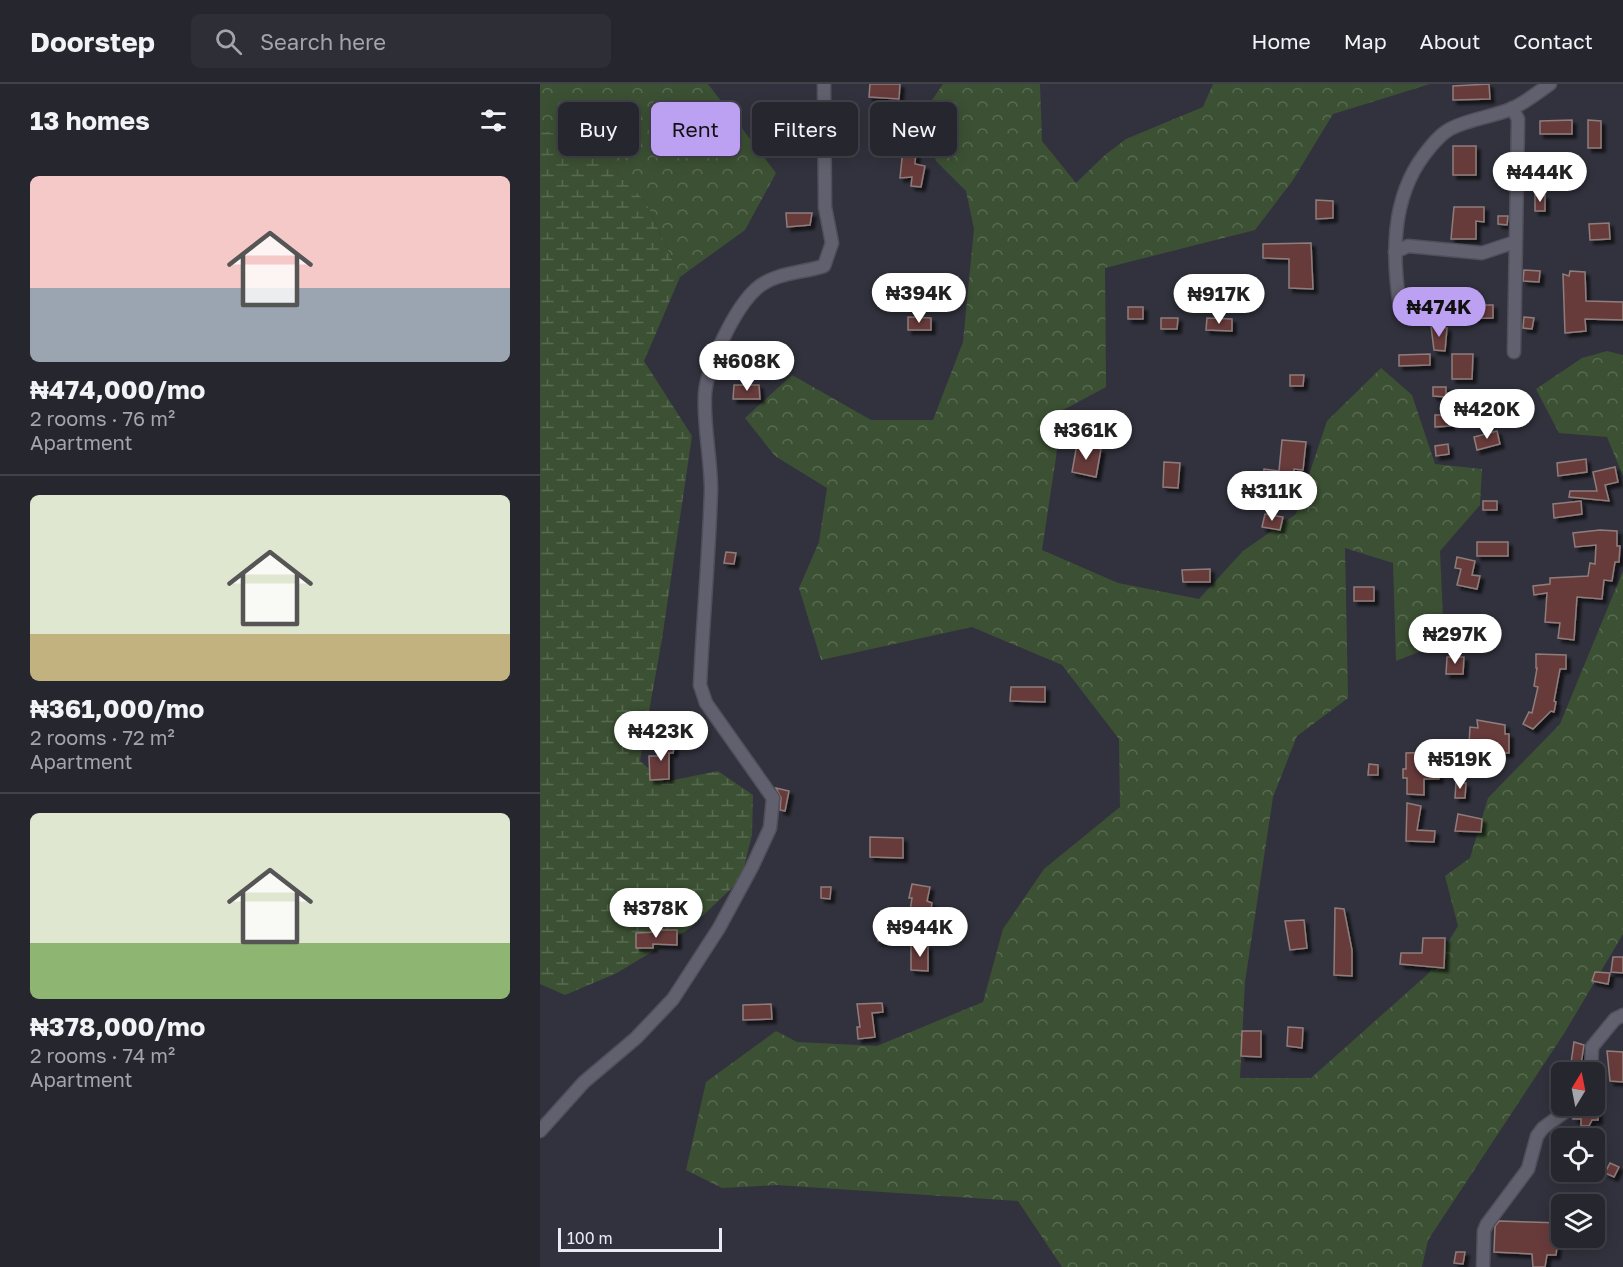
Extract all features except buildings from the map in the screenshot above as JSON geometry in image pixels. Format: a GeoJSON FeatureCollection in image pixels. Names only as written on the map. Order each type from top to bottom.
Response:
{"type":"FeatureCollection","features":[{"type":"Feature","properties":{"kind":"street"},"geometry":{"type":"LineString","coordinates":[[540,1131],[584,1082],[636,1038],[673,999],[719,928],[770,828],[773,798],[706,703],[700,685],[711,487],[705,393],[713,365],[734,316],[756,289],[771,278],[824,266],[832,243],[825,207],[824,84]]}},
{"type":"Feature","properties":{"kind":"street"},"geometry":{"type":"LineString","coordinates":[[1400,307],[1396,276],[1396,230],[1407,184],[1417,164],[1450,129],[1512,108],[1551,84]]}},
{"type":"Feature","properties":{"kind":"street"},"geometry":{"type":"LineString","coordinates":[[1512,108],[1518,119],[1514,352]]}},
{"type":"Feature","properties":{"kind":"street"},"geometry":{"type":"LineString","coordinates":[[1395,252],[1408,246],[1482,253],[1515,242]]}},
{"type":"Feature","properties":{"kind":"street"},"geometry":{"type":"LineString","coordinates":[[1591,1062],[1592,1047],[1615,1018],[1623,1016]]}},
{"type":"Feature","properties":{"kind":"street"},"geometry":{"type":"LineString","coordinates":[[1483,1267],[1484,1231],[1487,1224],[1528,1169],[1537,1136],[1560,1116]]}},
{"type":"Feature","properties":{"kind":"green space"},"geometry":{"type":"Polygon","coordinates":[[[540,84],[708,84],[722,102],[651,102],[651,156],[740,156],[740,126],[752,142],[752,156],[763,156],[776,173],[745,230],[680,277],[646,202],[601,156],[639,156],[639,102],[558,102],[558,134],[540,130],[540,84]]]}},
{"type":"Feature","properties":{"kind":"green space"},"geometry":{"type":"Polygon","coordinates":[[[943,84],[1040,84],[1042,141],[1076,183],[1105,155],[1126,139],[1203,107],[1213,84],[1430,84],[1333,114],[1293,180],[1255,230],[1105,268],[1106,387],[1063,410],[1042,550],[1118,583],[1199,599],[1243,551],[1296,514],[1327,421],[1381,368],[1412,395],[1435,464],[1482,469],[1480,505],[1440,551],[1444,642],[1396,661],[1393,563],[1345,548],[1348,698],[1297,736],[1273,797],[1245,982],[1240,1078],[1311,1078],[1429,973],[1458,926],[1445,876],[1470,858],[1488,798],[1560,724],[1623,571],[1623,934],[1565,1032],[1428,1240],[1422,1267],[1062,1267],[1018,1201],[777,1185],[722,1188],[686,1170],[706,1082],[776,1031],[797,1042],[877,1046],[983,1002],[1003,929],[1044,869],[1120,807],[1119,739],[1062,665],[972,627],[821,660],[799,588],[819,542],[827,488],[775,456],[745,418],[792,375],[871,420],[933,420],[963,342],[974,229],[966,191],[936,161],[935,156],[957,156],[957,102],[931,102],[943,84]]]}},
{"type":"Feature","properties":{"kind":"green space"},"geometry":{"type":"Polygon","coordinates":[[[540,130],[558,134],[558,156],[601,156],[646,202],[680,277],[644,361],[692,436],[662,639],[640,761],[664,782],[718,771],[753,795],[752,835],[741,879],[689,929],[617,973],[565,995],[540,984],[540,130]]]}},
{"type":"Feature","properties":{"kind":"green space"},"geometry":{"type":"Polygon","coordinates":[[[1607,351],[1623,355],[1623,476],[1607,437],[1559,433],[1536,389],[1582,358],[1607,351]]]}}]}
